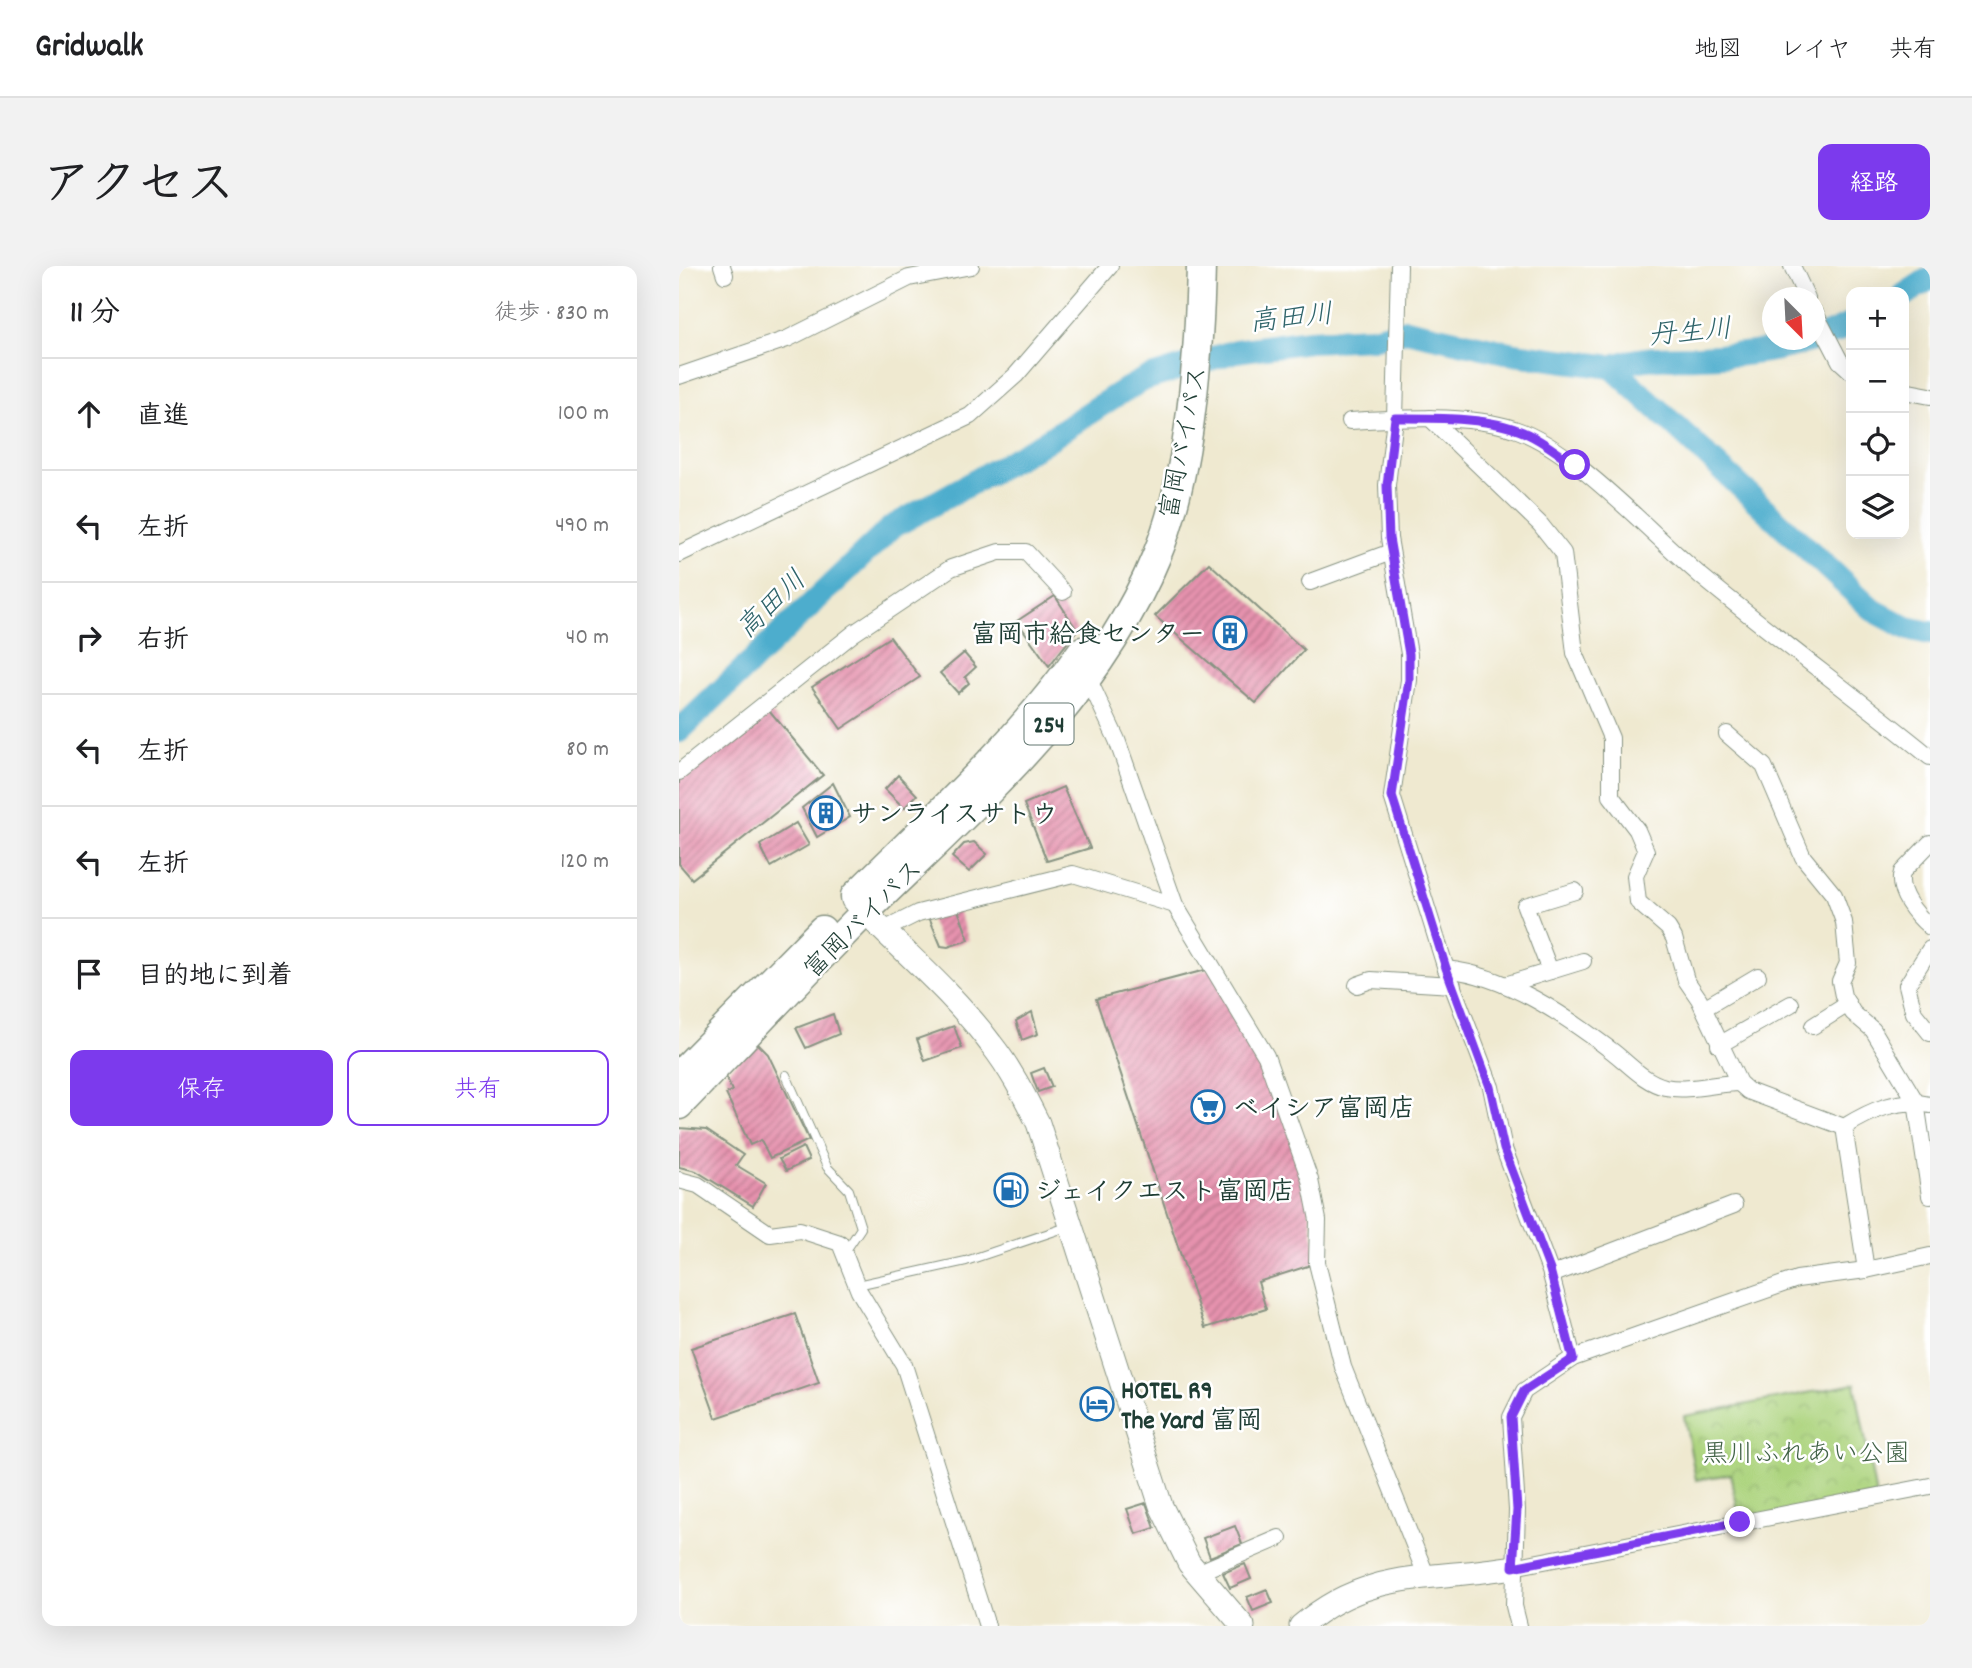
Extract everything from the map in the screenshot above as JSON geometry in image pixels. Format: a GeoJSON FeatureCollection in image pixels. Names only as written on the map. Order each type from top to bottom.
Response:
{"type":"FeatureCollection","features":[{"type":"Feature","properties":{"kind":"highway","name":"富岡バイパス"},"geometry":{"type":"LineString","coordinates":[[679,1075],[867,914],[965,786],[1073,663],[1103,621],[1167,494],[1184,350],[1186,266]]}},
{"type":"Feature","properties":{"kind":"highway","name":"富岡バイパス"},"geometry":{"type":"LineString","coordinates":[[679,1105],[986,796],[1087,676],[1122,624],[1156,558],[1167,494],[1199,352],[1201,266]]}},
{"type":"Feature","properties":{"kind":"street"},"geometry":{"type":"LineString","coordinates":[[679,376],[787,339],[909,278],[971,266]]}},
{"type":"Feature","properties":{"kind":"street"},"geometry":{"type":"LineString","coordinates":[[679,554],[970,416],[1016,374],[1110,266]]}},
{"type":"Feature","properties":{"kind":"street"},"geometry":{"type":"LineString","coordinates":[[1399,266],[1395,412],[1387,485],[1391,552],[1409,654],[1409,680],[1392,796],[1446,968],[1490,1087],[1504,1149],[1551,1276],[1573,1359]]}},
{"type":"Feature","properties":{"kind":"street"},"geometry":{"type":"LineString","coordinates":[[1792,266],[1802,287]]}},
{"type":"Feature","properties":{"kind":"street"},"geometry":{"type":"LineString","coordinates":[[1825,330],[1846,366]]}},
{"type":"Feature","properties":{"kind":"street"},"geometry":{"type":"LineString","coordinates":[[1909,392],[1930,396]]}},
{"type":"Feature","properties":{"kind":"street"},"geometry":{"type":"LineString","coordinates":[[1350,421],[1395,412],[1514,428],[1547,445],[1575,465],[1701,576],[1930,757]]}},
{"type":"Feature","properties":{"kind":"street"},"geometry":{"type":"LineString","coordinates":[[1430,418],[1540,524],[1563,553],[1575,653],[1611,738],[1611,796],[1637,830],[1646,851],[1635,876],[1638,902],[1668,928],[1686,980],[1704,1008],[1739,1083],[1748,1091],[1844,1127]]}},
{"type":"Feature","properties":{"kind":"street"},"geometry":{"type":"LineString","coordinates":[[679,772],[854,633],[951,568],[999,552],[1026,552],[1063,592]]}},
{"type":"Feature","properties":{"kind":"street"},"geometry":{"type":"LineString","coordinates":[[1310,582],[1391,552]]}},
{"type":"Feature","properties":{"kind":"street"},"geometry":{"type":"LineString","coordinates":[[1087,676],[1117,740],[1175,905],[1266,1056],[1310,1180],[1318,1220],[1317,1263],[1343,1367],[1426,1575]]}},
{"type":"Feature","properties":{"kind":"street"},"geometry":{"type":"LineString","coordinates":[[1727,734],[1764,766],[1804,858],[1833,895],[1844,922],[1848,963],[1840,981],[1848,1004],[1853,1013],[1873,1030],[1923,1103],[1930,1196]]}},
{"type":"Feature","properties":{"kind":"street"},"geometry":{"type":"LineString","coordinates":[[1930,843],[1900,877],[1913,911],[1930,927]]}},
{"type":"Feature","properties":{"kind":"street"},"geometry":{"type":"LineString","coordinates":[[867,914],[918,913],[1073,874],[1175,905]]}},
{"type":"Feature","properties":{"kind":"street"},"geometry":{"type":"LineString","coordinates":[[1550,971],[1525,906],[1575,891]]}},
{"type":"Feature","properties":{"kind":"street"},"geometry":{"type":"LineString","coordinates":[[867,914],[951,996],[992,1044],[1019,1086],[1038,1123],[1161,1506],[1175,1538],[1197,1573],[1243,1626]]}},
{"type":"Feature","properties":{"kind":"street"},"geometry":{"type":"LineString","coordinates":[[1930,949],[1907,985],[1915,1013],[1930,1034]]}},
{"type":"Feature","properties":{"kind":"street"},"geometry":{"type":"LineString","coordinates":[[1505,985],[1583,961]]}},
{"type":"Feature","properties":{"kind":"street"},"geometry":{"type":"LineString","coordinates":[[1446,968],[1478,972],[1556,1012],[1649,1081],[1685,1089],[1713,1083],[1739,1083]]}},
{"type":"Feature","properties":{"kind":"street"},"geometry":{"type":"LineString","coordinates":[[1704,1008],[1758,976]]}},
{"type":"Feature","properties":{"kind":"street"},"geometry":{"type":"LineString","coordinates":[[1357,985],[1371,980],[1453,985]]}},
{"type":"Feature","properties":{"kind":"street"},"geometry":{"type":"LineString","coordinates":[[1719,1045],[1791,1004]]}},
{"type":"Feature","properties":{"kind":"street"},"geometry":{"type":"LineString","coordinates":[[1813,1026],[1848,1004]]}},
{"type":"Feature","properties":{"kind":"street"},"geometry":{"type":"LineString","coordinates":[[1844,1127],[1872,1110],[1923,1103]]}},
{"type":"Feature","properties":{"kind":"street"},"geometry":{"type":"LineString","coordinates":[[1844,1127],[1866,1269]]}},
{"type":"Feature","properties":{"kind":"street"},"geometry":{"type":"LineString","coordinates":[[679,1180],[698,1185],[770,1234],[800,1230],[833,1239],[845,1252],[857,1285],[904,1365],[987,1626]]}},
{"type":"Feature","properties":{"kind":"street"},"geometry":{"type":"LineString","coordinates":[[1551,1276],[1734,1205]]}},
{"type":"Feature","properties":{"kind":"street"},"geometry":{"type":"LineString","coordinates":[[1519,1626],[1514,1606],[1513,1567],[1517,1510],[1511,1417],[1524,1391],[1573,1359],[1797,1279],[1930,1256]]}},
{"type":"Feature","properties":{"kind":"street"},"geometry":{"type":"LineString","coordinates":[[1301,1626],[1322,1608],[1378,1583],[1426,1575],[1513,1567],[1930,1486]]}},
{"type":"Feature","properties":{"kind":"street"},"geometry":{"type":"LineString","coordinates":[[1197,1573],[1279,1538]]}},
{"type":"Feature","properties":{"kind":"lane"},"geometry":{"type":"LineString","coordinates":[[786,1075],[827,1167],[849,1190],[861,1228],[845,1252]]}},
{"type":"Feature","properties":{"kind":"lane"},"geometry":{"type":"LineString","coordinates":[[857,1285],[966,1261],[1070,1226]]}},
{"type":"Feature","properties":{"kind":"green space","name":"黒川ふれあい公園"},"geometry":{"type":"Polygon","coordinates":[[[1855,1384],[1876,1496],[1740,1522],[1731,1474],[1696,1480],[1684,1416],[1855,1384]]]}},
{"type":"Feature","properties":{"kind":"building","name":"富岡市給食センター"},"geometry":{"type":"Polygon","coordinates":[[[1209,563],[1304,650],[1256,703],[1155,616],[1209,563]]]}},
{"type":"Feature","properties":{"kind":"building"},"geometry":{"type":"Polygon","coordinates":[[[1055,596],[1077,630],[1049,666],[1017,621],[1055,596]]]}},
{"type":"Feature","properties":{"kind":"building"},"geometry":{"type":"Polygon","coordinates":[[[890,637],[920,677],[841,729],[812,687],[890,637]]]}},
{"type":"Feature","properties":{"kind":"building"},"geometry":{"type":"Polygon","coordinates":[[[964,653],[976,667],[965,677],[969,683],[958,693],[940,673],[964,653]]]}},
{"type":"Feature","properties":{"kind":"building"},"geometry":{"type":"Polygon","coordinates":[[[769,710],[823,775],[692,879],[679,864],[679,780],[769,710]]]}},
{"type":"Feature","properties":{"kind":"building"},"geometry":{"type":"Polygon","coordinates":[[[898,775],[917,795],[904,808],[885,789],[898,775]]]}},
{"type":"Feature","properties":{"kind":"building","name":"サンライスサトウ"},"geometry":{"type":"Polygon","coordinates":[[[833,783],[850,817],[817,837],[802,808],[833,783]]]}},
{"type":"Feature","properties":{"kind":"building"},"geometry":{"type":"Polygon","coordinates":[[[1063,787],[1090,848],[1047,861],[1024,804],[1063,787]]]}},
{"type":"Feature","properties":{"kind":"building"},"geometry":{"type":"Polygon","coordinates":[[[796,823],[809,845],[771,867],[760,845],[796,823]]]}},
{"type":"Feature","properties":{"kind":"building"},"geometry":{"type":"Polygon","coordinates":[[[974,842],[987,854],[969,872],[952,857],[964,844],[974,842]]]}},
{"type":"Feature","properties":{"kind":"building"},"geometry":{"type":"Polygon","coordinates":[[[958,910],[969,940],[948,947],[941,946],[929,917],[958,910]]]}},
{"type":"Feature","properties":{"kind":"building","name":"ベイシア富岡店"},"geometry":{"type":"Polygon","coordinates":[[[1213,968],[1248,1024],[1303,1157],[1317,1263],[1258,1282],[1266,1309],[1205,1328],[1096,999],[1213,968]]]}},
{"type":"Feature","properties":{"kind":"building"},"geometry":{"type":"Polygon","coordinates":[[[1032,1012],[1038,1034],[1022,1040],[1016,1021],[1032,1012]]]}},
{"type":"Feature","properties":{"kind":"building"},"geometry":{"type":"Polygon","coordinates":[[[833,1014],[839,1034],[806,1048],[796,1028],[833,1014]]]}},
{"type":"Feature","properties":{"kind":"building"},"geometry":{"type":"Polygon","coordinates":[[[954,1026],[962,1048],[925,1061],[917,1039],[954,1026]]]}},
{"type":"Feature","properties":{"kind":"building"},"geometry":{"type":"Polygon","coordinates":[[[756,1042],[768,1054],[809,1140],[770,1158],[761,1140],[750,1145],[726,1094],[732,1091],[725,1074],[756,1042]]]}},
{"type":"Feature","properties":{"kind":"building"},"geometry":{"type":"Polygon","coordinates":[[[1044,1068],[1052,1087],[1038,1092],[1031,1073],[1044,1068]]]}},
{"type":"Feature","properties":{"kind":"building"},"geometry":{"type":"Polygon","coordinates":[[[679,1128],[706,1130],[743,1155],[736,1165],[766,1183],[753,1206],[696,1171],[679,1167],[679,1128]]]}},
{"type":"Feature","properties":{"kind":"building"},"geometry":{"type":"Polygon","coordinates":[[[803,1147],[809,1160],[786,1171],[779,1159],[803,1147]]]}},
{"type":"Feature","properties":{"kind":"building"},"geometry":{"type":"Polygon","coordinates":[[[795,1314],[819,1383],[716,1418],[691,1348],[795,1314]]]}},
{"type":"Feature","properties":{"kind":"building"},"geometry":{"type":"Polygon","coordinates":[[[1146,1503],[1155,1528],[1136,1534],[1127,1509],[1146,1503]]]}},
{"type":"Feature","properties":{"kind":"building"},"geometry":{"type":"Polygon","coordinates":[[[1235,1526],[1242,1544],[1210,1557],[1203,1538],[1235,1526]]]}},
{"type":"Feature","properties":{"kind":"building"},"geometry":{"type":"Polygon","coordinates":[[[1245,1564],[1251,1579],[1230,1588],[1223,1573],[1245,1564]]]}},
{"type":"Feature","properties":{"kind":"building"},"geometry":{"type":"Polygon","coordinates":[[[1267,1589],[1273,1603],[1253,1611],[1247,1597],[1267,1589]]]}},
{"type":"Feature","properties":{"kind":"waterway","name":"丹生川"},"geometry":{"type":"LineString","coordinates":[[1909,292],[1930,278]]}},
{"type":"Feature","properties":{"kind":"waterway","name":"丹生川"},"geometry":{"type":"LineString","coordinates":[[1612,367],[1643,359],[1719,356],[1777,349],[1833,333],[1846,326]]}},
{"type":"Feature","properties":{"kind":"waterway","name":"高田川"},"geometry":{"type":"LineString","coordinates":[[679,731],[892,527],[1040,445],[1145,379],[1236,351],[1309,341],[1373,338],[1406,330],[1514,354],[1612,367],[1873,610],[1907,628],[1930,633]]}},
{"type":"Feature","properties":{"kind":"place","name":"富岡市給食センター"},"geometry":{"type":"Point","coordinates":[1230,633]}},
{"type":"Feature","properties":{"kind":"place","name":"サンライスサトウ"},"geometry":{"type":"Point","coordinates":[826,813]}},
{"type":"Feature","properties":{"kind":"place","name":"ベイシア富岡店"},"geometry":{"type":"Point","coordinates":[1208,1107]}},
{"type":"Feature","properties":{"kind":"place","name":"ジェイクエスト富岡店"},"geometry":{"type":"Point","coordinates":[1011,1190]}},
{"type":"Feature","properties":{"kind":"place","name":"HOTEL R9 The Yard 富岡"},"geometry":{"type":"Point","coordinates":[1097,1404]}},
{"type":"Feature","properties":{"kind":"route"},"geometry":{"type":"LineString","coordinates":[[1575,465],[1547,445],[1514,428],[1430,418],[1395,418],[1387,485],[1389,538],[1409,654],[1409,680],[1392,796],[1446,968],[1490,1087],[1504,1149],[1550,1270],[1573,1359],[1524,1391],[1511,1417],[1511,1457],[1517,1510],[1513,1567],[1686,1535],[1740,1522]]}}]}
